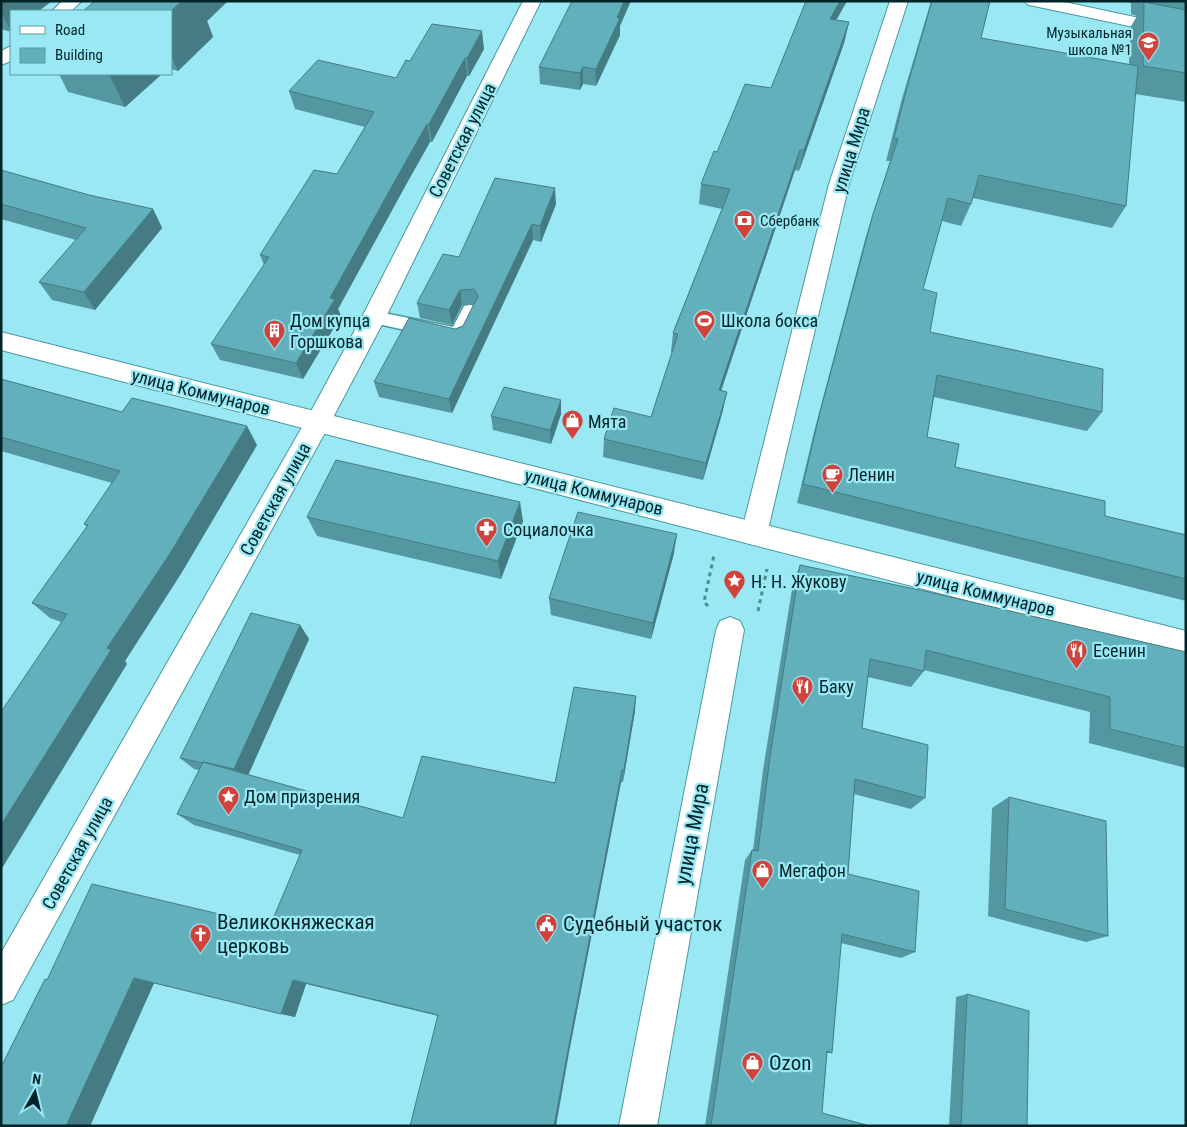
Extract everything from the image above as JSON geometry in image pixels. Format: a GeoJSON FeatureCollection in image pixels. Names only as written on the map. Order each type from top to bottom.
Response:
{"type":"FeatureCollection","features":[{"type":"Feature","properties":{"kind":"street"},"geometry":{"type":"LineString","coordinates":[[62,10],[73,1]]}},
{"type":"Feature","properties":{"kind":"street","name":"Советская улица"},"geometry":{"type":"LineString","coordinates":[[1,988],[318,422],[374,316],[532,1]]}},
{"type":"Feature","properties":{"kind":"street","name":"улица Мира"},"geometry":{"type":"LineString","coordinates":[[764,536],[839,184],[899,1]]}},
{"type":"Feature","properties":{"kind":"street"},"geometry":{"type":"LineString","coordinates":[[1034,1],[1186,33]]}},
{"type":"Feature","properties":{"kind":"street","name":"улица Коммунаров"},"geometry":{"type":"LineString","coordinates":[[1,342],[1186,644]]}},
{"type":"Feature","properties":{"kind":"street","name":"улица Мира"},"geometry":{"type":"LineString","coordinates":[[638,1126],[730,630]]}},
{"type":"Feature","properties":{"kind":"lane"},"geometry":{"type":"LineString","coordinates":[[374,316],[458,336],[470,311]]}},
{"type":"Feature","properties":{"kind":"path"},"geometry":{"type":"LineString","coordinates":[[721,525],[704,602],[730,630],[757,617],[764,536]]}},
{"type":"Feature","properties":{"kind":"building"},"geometry":{"type":"Polygon","coordinates":[[[95,1],[182,1],[172,10],[84,10],[95,1]]]}},
{"type":"Feature","properties":{"kind":"building"},"geometry":{"type":"Polygon","coordinates":[[[572,1],[624,1],[617,18],[620,18],[596,69],[583,67],[580,73],[539,67],[572,1]]]}},
{"type":"Feature","properties":{"kind":"building"},"geometry":{"type":"Polygon","coordinates":[[[806,1],[840,1],[830,19],[849,22],[804,150],[800,150],[719,390],[727,392],[706,463],[604,439],[614,408],[651,417],[678,334],[673,333],[730,189],[701,184],[714,151],[717,152],[745,84],[771,88],[806,1]]]}},
{"type":"Feature","properties":{"kind":"building"},"geometry":{"type":"Polygon","coordinates":[[[932,1],[990,1],[981,38],[1138,66],[1126,206],[979,175],[971,204],[948,198],[923,289],[937,293],[930,332],[1103,369],[1102,412],[937,375],[927,437],[959,444],[955,467],[1105,501],[1105,516],[1186,535],[1186,579],[803,484],[820,412],[873,214],[898,139],[894,138],[932,1]]]}},
{"type":"Feature","properties":{"kind":"building"},"geometry":{"type":"Polygon","coordinates":[[[1144,2],[1186,10],[1186,73],[1143,66],[1144,2]]]}},
{"type":"Feature","properties":{"kind":"building"},"geometry":{"type":"Polygon","coordinates":[[[432,24],[482,31],[429,124],[427,124],[330,298],[335,299],[296,363],[211,344],[269,257],[260,255],[314,170],[337,174],[374,112],[289,91],[318,60],[396,78],[406,60],[410,61],[432,24]]]}},
{"type":"Feature","properties":{"kind":"building"},"geometry":{"type":"Polygon","coordinates":[[[1,170],[89,195],[153,209],[84,292],[39,282],[86,228],[1,204],[1,170]]]}},
{"type":"Feature","properties":{"kind":"building"},"geometry":{"type":"Polygon","coordinates":[[[495,178],[555,188],[540,226],[532,224],[449,399],[374,382],[409,318],[455,329],[463,326],[478,296],[474,289],[460,290],[449,310],[417,303],[443,254],[459,257],[495,178]]]}},
{"type":"Feature","properties":{"kind":"building"},"geometry":{"type":"Polygon","coordinates":[[[1,379],[122,412],[132,398],[247,426],[169,555],[107,648],[111,650],[1,825],[1,712],[67,614],[32,603],[88,525],[84,524],[120,471],[1,437],[1,379]]]}},
{"type":"Feature","properties":{"kind":"building"},"geometry":{"type":"Polygon","coordinates":[[[504,387],[561,400],[550,430],[491,416],[504,387]]]}},
{"type":"Feature","properties":{"kind":"building"},"geometry":{"type":"Polygon","coordinates":[[[336,460],[520,502],[498,561],[307,517],[336,460]]]}},
{"type":"Feature","properties":{"kind":"building"},"geometry":{"type":"Polygon","coordinates":[[[578,512],[677,534],[653,623],[549,598],[578,512]]]}},
{"type":"Feature","properties":{"kind":"building"},"geometry":{"type":"Polygon","coordinates":[[[800,565],[929,592],[1186,652],[1186,748],[1110,729],[1110,697],[926,650],[924,671],[870,659],[862,728],[928,745],[925,798],[855,779],[848,874],[919,891],[915,952],[842,934],[832,1053],[827,1051],[822,1113],[870,1126],[711,1126],[752,850],[758,851],[770,757],[800,565]]]}},
{"type":"Feature","properties":{"kind":"building"},"geometry":{"type":"Polygon","coordinates":[[[251,613],[300,625],[234,769],[180,758],[251,613]]]}},
{"type":"Feature","properties":{"kind":"building"},"geometry":{"type":"Polygon","coordinates":[[[574,687],[636,696],[624,770],[622,770],[554,1126],[410,1126],[438,1015],[293,980],[281,1014],[134,978],[66,1126],[1,1126],[1,1067],[45,979],[47,980],[92,884],[270,926],[302,850],[177,814],[203,762],[403,818],[422,756],[555,783],[574,687]]]}},
{"type":"Feature","properties":{"kind":"building"},"geometry":{"type":"Polygon","coordinates":[[[1009,797],[1106,821],[1108,936],[1005,909],[1009,797]]]}},
{"type":"Feature","properties":{"kind":"building"},"geometry":{"type":"Polygon","coordinates":[[[967,994],[1029,1011],[1027,1126],[961,1126],[967,994]]]}},
{"type":"Feature","properties":{"kind":"place","name":"Музыкальная школа №1"},"geometry":{"type":"Point","coordinates":[1148,61]}},
{"type":"Feature","properties":{"kind":"place","name":"Сбербанк"},"geometry":{"type":"Point","coordinates":[744,240]}},
{"type":"Feature","properties":{"kind":"place","name":"Школа бокса"},"geometry":{"type":"Point","coordinates":[705,339]}},
{"type":"Feature","properties":{"kind":"place","name":"Дом купца Горшкова"},"geometry":{"type":"Point","coordinates":[274,349]}},
{"type":"Feature","properties":{"kind":"place","name":"Мята"},"geometry":{"type":"Point","coordinates":[572,440]}},
{"type":"Feature","properties":{"kind":"place","name":"Ленин"},"geometry":{"type":"Point","coordinates":[832,493]}},
{"type":"Feature","properties":{"kind":"place","name":"Социалочка"},"geometry":{"type":"Point","coordinates":[487,548]}},
{"type":"Feature","properties":{"kind":"place","name":"Н. Н. Жукову"},"geometry":{"type":"Point","coordinates":[735,600]}},
{"type":"Feature","properties":{"kind":"place","name":"Есенин"},"geometry":{"type":"Point","coordinates":[1077,669]}},
{"type":"Feature","properties":{"kind":"place","name":"Баку"},"geometry":{"type":"Point","coordinates":[803,705]}},
{"type":"Feature","properties":{"kind":"place","name":"Дом призрения"},"geometry":{"type":"Point","coordinates":[228,815]}},
{"type":"Feature","properties":{"kind":"place","name":"Мегафон"},"geometry":{"type":"Point","coordinates":[763,889]}},
{"type":"Feature","properties":{"kind":"place","name":"Судебный участок"},"geometry":{"type":"Point","coordinates":[547,943]}},
{"type":"Feature","properties":{"kind":"place","name":"Великокняжеская церковь"},"geometry":{"type":"Point","coordinates":[201,953]}},
{"type":"Feature","properties":{"kind":"place","name":"Ozon"},"geometry":{"type":"Point","coordinates":[753,1082]}}]}
